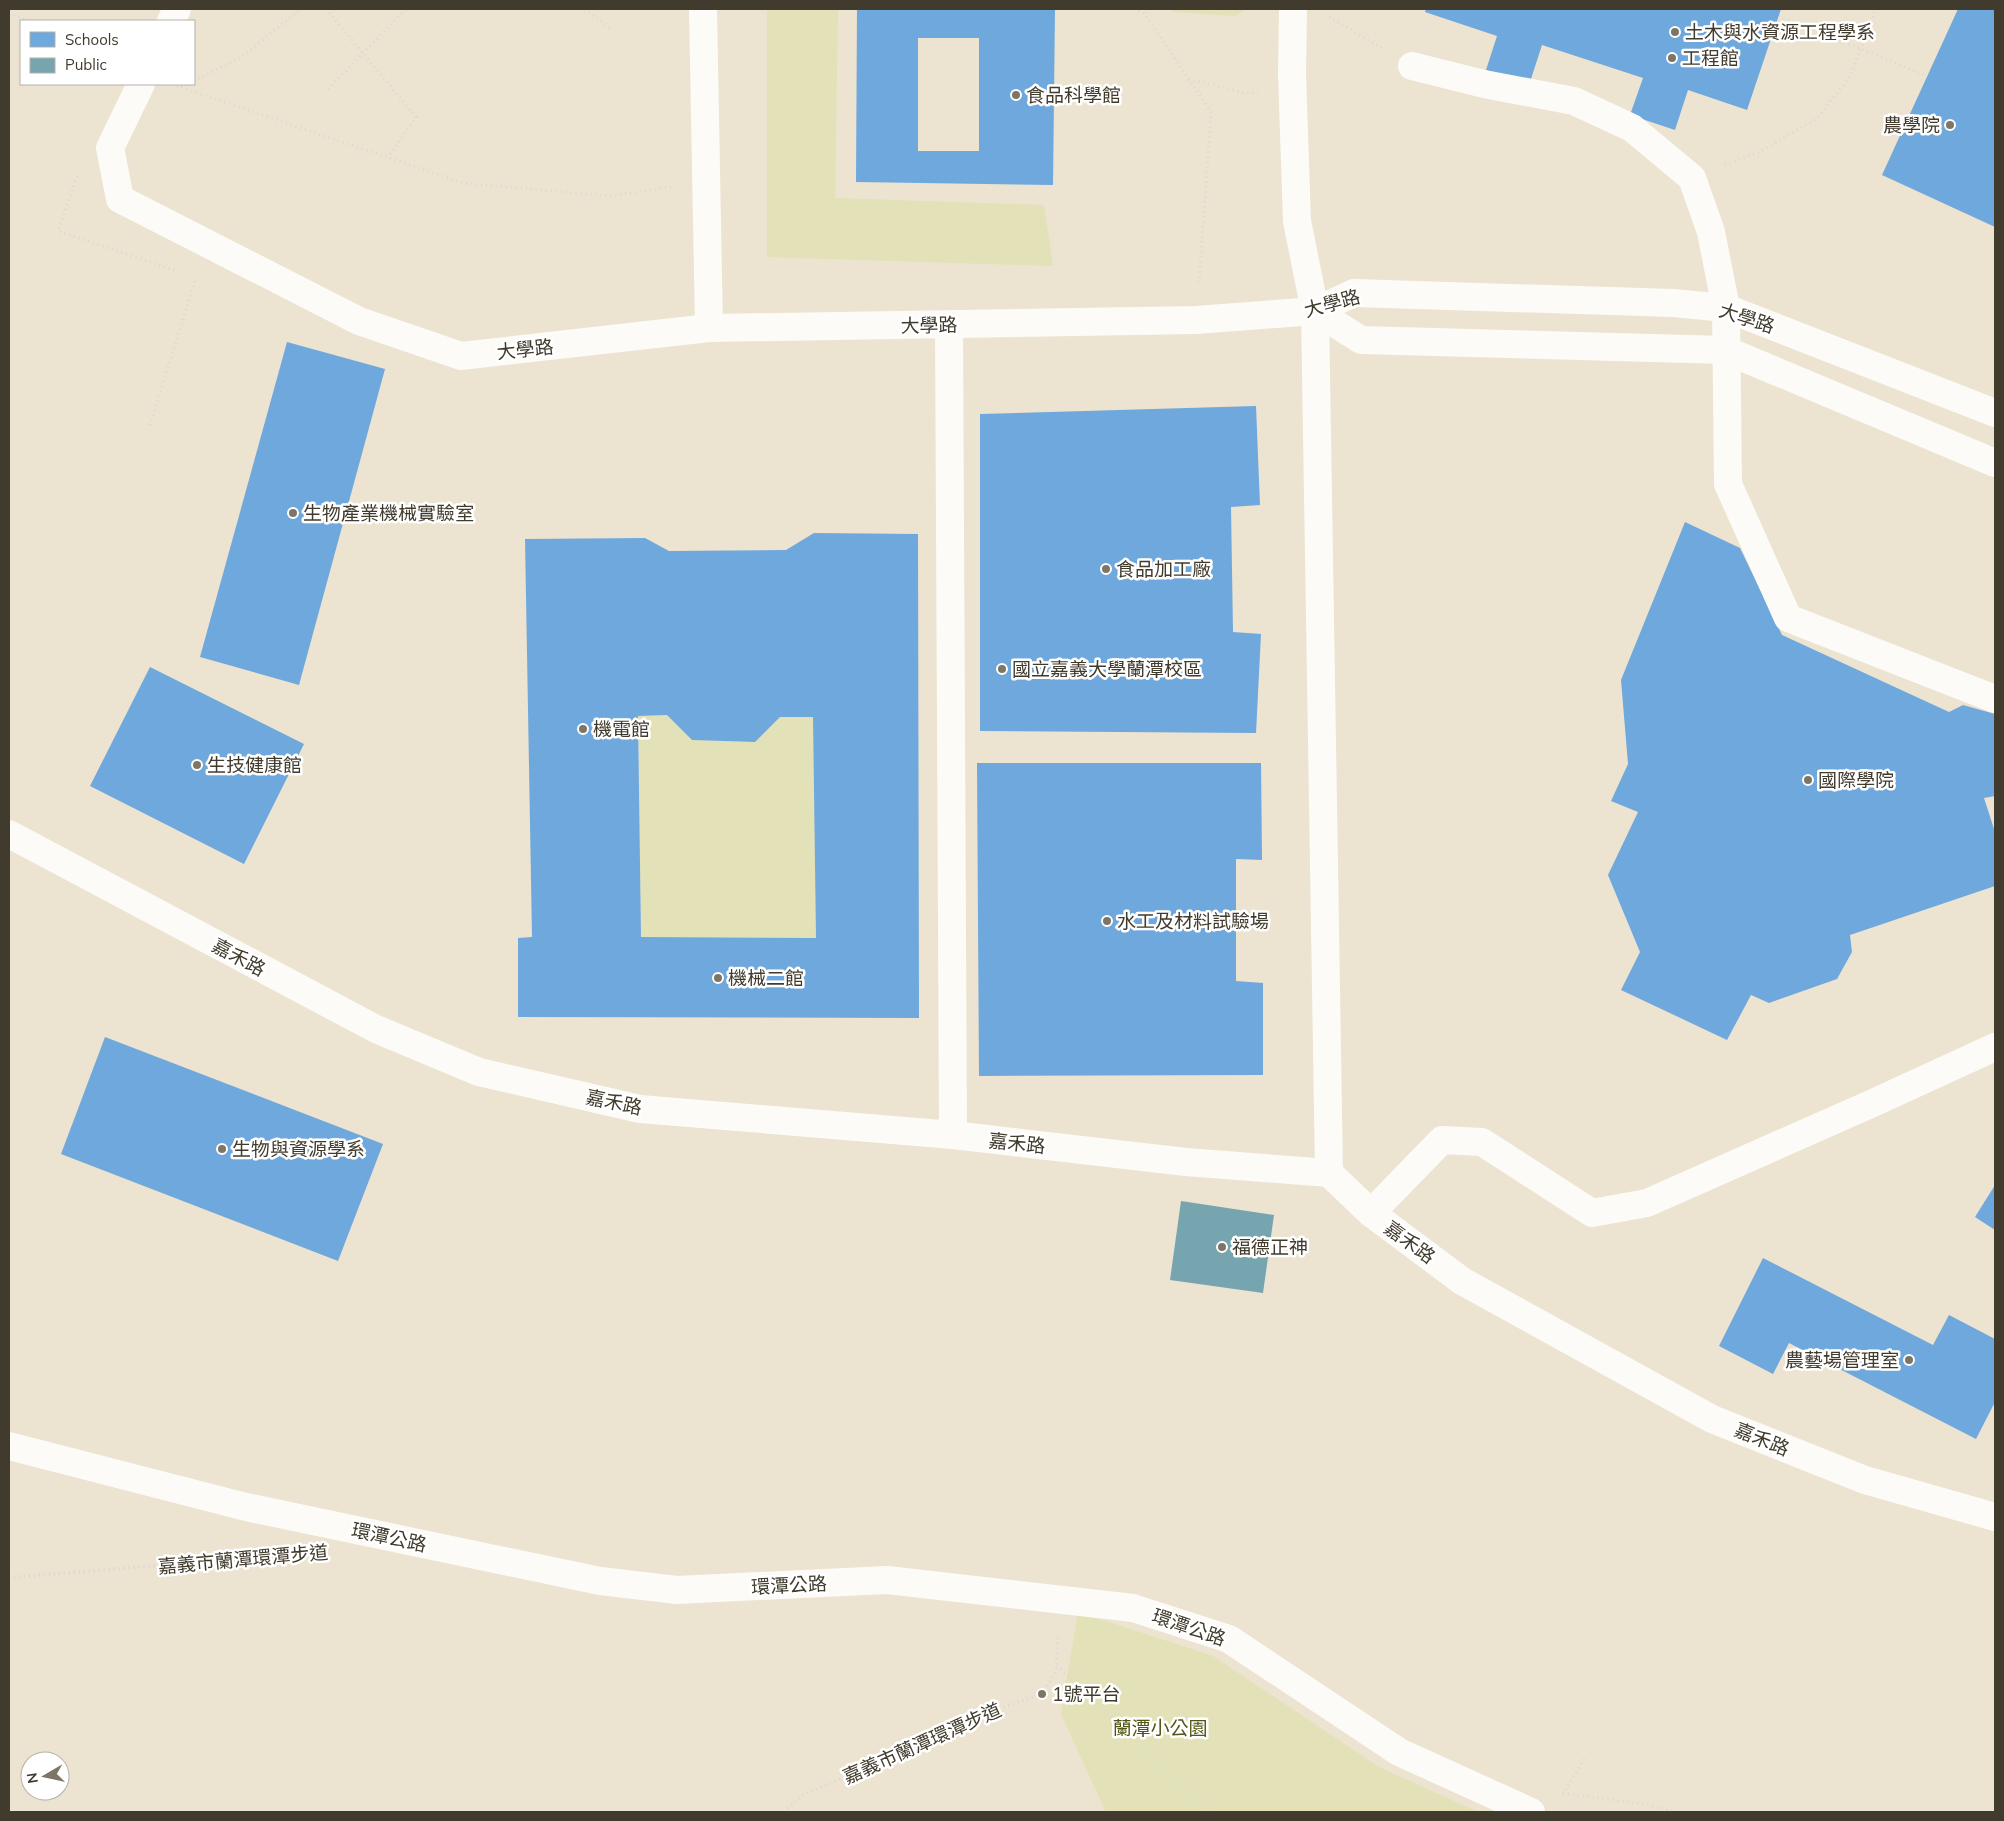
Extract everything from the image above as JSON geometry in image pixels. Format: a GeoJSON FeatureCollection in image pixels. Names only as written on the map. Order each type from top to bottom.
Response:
{"type":"FeatureCollection","features":[{"type":"Feature","properties":{"kind":"street"},"geometry":{"type":"LineString","coordinates":[[703,9],[709,328]]}},
{"type":"Feature","properties":{"kind":"street"},"geometry":{"type":"LineString","coordinates":[[1293,9],[1292,75],[1297,221],[1315,311],[1329,1172]]}},
{"type":"Feature","properties":{"kind":"street"},"geometry":{"type":"LineString","coordinates":[[1412,66],[1484,84],[1574,101],[1632,128],[1692,178],[1711,232],[1726,308],[1728,484],[1788,618],[1995,699]]}},
{"type":"Feature","properties":{"kind":"street","name":"大學路"},"geometry":{"type":"LineString","coordinates":[[141,85],[110,148],[120,199],[360,321],[462,356],[709,328],[1196,320],[1315,311],[1354,292],[1673,303],[1726,308],[1995,413]]}},
{"type":"Feature","properties":{"kind":"street"},"geometry":{"type":"LineString","coordinates":[[1315,311],[1360,340],[1725,350],[1995,463]]}},
{"type":"Feature","properties":{"kind":"street"},"geometry":{"type":"LineString","coordinates":[[949,325],[953,1135]]}},
{"type":"Feature","properties":{"kind":"street","name":"嘉禾路"},"geometry":{"type":"LineString","coordinates":[[9,834],[376,1029],[479,1072],[640,1109],[953,1135],[1186,1162],[1329,1172],[1371,1213],[1462,1281],[1712,1420],[1865,1480],[1995,1517]]}},
{"type":"Feature","properties":{"kind":"street"},"geometry":{"type":"LineString","coordinates":[[1371,1213],[1442,1140],[1482,1142],[1592,1213],[1647,1203],[1995,1047]]}},
{"type":"Feature","properties":{"kind":"street","name":"環潭公路"},"geometry":{"type":"LineString","coordinates":[[9,1446],[246,1507],[600,1580],[678,1590],[887,1580],[1133,1608],[1229,1639],[1400,1752],[1531,1812]]}},
{"type":"Feature","properties":{"kind":"path"},"geometry":{"type":"LineString","coordinates":[[195,80],[242,57],[301,9]]}},
{"type":"Feature","properties":{"kind":"path"},"geometry":{"type":"LineString","coordinates":[[326,9],[416,117],[388,157]]}},
{"type":"Feature","properties":{"kind":"path"},"geometry":{"type":"LineString","coordinates":[[328,89],[406,9]]}},
{"type":"Feature","properties":{"kind":"path"},"geometry":{"type":"LineString","coordinates":[[585,9],[610,28]]}},
{"type":"Feature","properties":{"kind":"path"},"geometry":{"type":"LineString","coordinates":[[1134,9],[1144,13],[1211,112],[1196,320]]}},
{"type":"Feature","properties":{"kind":"path"},"geometry":{"type":"LineString","coordinates":[[1692,178],[1760,152],[1816,119],[1850,77],[1862,50],[1876,9]]}},
{"type":"Feature","properties":{"kind":"path"},"geometry":{"type":"LineString","coordinates":[[9,13],[28,20]]}},
{"type":"Feature","properties":{"kind":"path"},"geometry":{"type":"LineString","coordinates":[[1323,14],[1412,66]]}},
{"type":"Feature","properties":{"kind":"path"},"geometry":{"type":"LineString","coordinates":[[1779,16],[1927,76]]}},
{"type":"Feature","properties":{"kind":"path"},"geometry":{"type":"LineString","coordinates":[[1189,80],[1250,94],[1292,75]]}},
{"type":"Feature","properties":{"kind":"path"},"geometry":{"type":"LineString","coordinates":[[174,85],[463,183],[610,196],[706,182]]}},
{"type":"Feature","properties":{"kind":"path"},"geometry":{"type":"LineString","coordinates":[[180,88],[186,85]]}},
{"type":"Feature","properties":{"kind":"path"},"geometry":{"type":"LineString","coordinates":[[80,167],[58,231],[178,272]]}},
{"type":"Feature","properties":{"kind":"path"},"geometry":{"type":"LineString","coordinates":[[150,425],[196,278],[187,275]]}},
{"type":"Feature","properties":{"kind":"path","name":"嘉義市蘭潭環潭步道"},"geometry":{"type":"LineString","coordinates":[[9,1577],[295,1555]]}},
{"type":"Feature","properties":{"kind":"path"},"geometry":{"type":"LineString","coordinates":[[1056,1664],[1211,1812]]}},
{"type":"Feature","properties":{"kind":"path","name":"嘉義市蘭潭環潭步道"},"geometry":{"type":"LineString","coordinates":[[784,1812],[805,1793],[891,1760],[968,1719],[1042,1694],[1056,1672]]}},
{"type":"Feature","properties":{"kind":"path"},"geometry":{"type":"LineString","coordinates":[[1586,1756],[1563,1794],[1648,1805],[1676,1812]]}},
{"type":"Feature","properties":{"kind":"green space"},"geometry":{"type":"Polygon","coordinates":[[[767,9],[838,9],[835,198],[1044,205],[1053,266],[767,257],[767,9]]]}},
{"type":"Feature","properties":{"kind":"green space"},"geometry":{"type":"Polygon","coordinates":[[[1170,9],[1246,9],[1235,16],[1175,12],[1170,9]]]}},
{"type":"Feature","properties":{"kind":"green space"},"geometry":{"type":"Polygon","coordinates":[[[667,715],[692,740],[754,742],[780,717],[813,717],[816,938],[641,937],[638,716],[667,715]]]}},
{"type":"Feature","properties":{"kind":"green space","name":"蘭潭小公園"},"geometry":{"type":"Polygon","coordinates":[[[1078,1612],[1213,1656],[1379,1767],[1478,1812],[1106,1812],[1061,1714],[1078,1612]]]}},
{"type":"Feature","properties":{"kind":"building: Schools","name":"食品科學館"},"geometry":{"type":"Polygon","coordinates":[[[857,9],[1055,9],[1053,185],[856,182],[857,9]],[[918,38],[918,151],[979,151],[979,38],[918,38]]]}},
{"type":"Feature","properties":{"kind":"building: Schools","name":"工程館"},"geometry":{"type":"Polygon","coordinates":[[[1426,9],[1781,9],[1747,110],[1688,90],[1675,130],[1630,115],[1643,78],[1542,45],[1529,85],[1486,70],[1497,36],[1425,12],[1426,9]]]}},
{"type":"Feature","properties":{"kind":"building: Schools","name":"農學院"},"geometry":{"type":"Polygon","coordinates":[[[1958,9],[1995,9],[1995,227],[1882,175],[1958,9]]]}},
{"type":"Feature","properties":{"kind":"building: Schools","name":"生物產業機械實驗室"},"geometry":{"type":"Polygon","coordinates":[[[287,342],[385,369],[299,685],[200,657],[287,342]]]}},
{"type":"Feature","properties":{"kind":"building: Schools","name":"食品加工廠"},"geometry":{"type":"Polygon","coordinates":[[[1256,406],[1260,505],[1231,507],[1233,632],[1261,634],[1256,733],[980,731],[980,414],[1256,406]]]}},
{"type":"Feature","properties":{"kind":"building: Schools","name":"國際學院"},"geometry":{"type":"Polygon","coordinates":[[[1685,522],[1740,548],[1782,635],[1949,712],[1963,705],[1995,714],[1995,796],[1984,798],[1995,832],[1995,886],[1850,935],[1852,952],[1837,979],[1769,1003],[1751,995],[1727,1040],[1621,990],[1640,952],[1608,875],[1638,812],[1611,801],[1628,764],[1621,680],[1685,522]]]}},
{"type":"Feature","properties":{"kind":"building: Schools","name":"機電館"},"geometry":{"type":"Polygon","coordinates":[[[814,533],[918,534],[919,1018],[518,1017],[518,938],[532,937],[525,539],[645,538],[669,551],[786,550],[814,533]],[[667,715],[638,716],[641,937],[816,938],[813,717],[780,717],[755,742],[692,740],[667,715]]]}},
{"type":"Feature","properties":{"kind":"building: Schools","name":"生技健康館"},"geometry":{"type":"Polygon","coordinates":[[[150,667],[304,744],[244,864],[90,786],[150,667]]]}},
{"type":"Feature","properties":{"kind":"building: Schools","name":"水工及材料試驗場"},"geometry":{"type":"Polygon","coordinates":[[[977,763],[1261,763],[1262,860],[1236,859],[1236,981],[1263,983],[1263,1075],[979,1076],[977,763]]]}},
{"type":"Feature","properties":{"kind":"building: Schools","name":"生物與資源學系"},"geometry":{"type":"Polygon","coordinates":[[[105,1037],[383,1144],[338,1261],[61,1154],[105,1037]]]}},
{"type":"Feature","properties":{"kind":"building: Schools"},"geometry":{"type":"Polygon","coordinates":[[[1995,1185],[1995,1230],[1975,1217],[1995,1185]]]}},
{"type":"Feature","properties":{"kind":"building: Schools","name":"農藝場管理室"},"geometry":{"type":"Polygon","coordinates":[[[1763,1258],[1933,1345],[1949,1315],[1995,1339],[1995,1402],[1976,1439],[1789,1343],[1773,1374],[1719,1346],[1763,1258]]]}},
{"type":"Feature","properties":{"kind":"building: Public","name":"福德正神"},"geometry":{"type":"Polygon","coordinates":[[[1181,1201],[1274,1215],[1263,1293],[1170,1280],[1181,1201]]]}},
{"type":"Feature","properties":{"kind":"place","name":"土木與水資源工程學系"},"geometry":{"type":"Point","coordinates":[1675,32]}},
{"type":"Feature","properties":{"kind":"place","name":"工程館"},"geometry":{"type":"Point","coordinates":[1672,58]}},
{"type":"Feature","properties":{"kind":"place","name":"食品科學館"},"geometry":{"type":"Point","coordinates":[1016,95]}},
{"type":"Feature","properties":{"kind":"place","name":"農學院"},"geometry":{"type":"Point","coordinates":[1950,125]}},
{"type":"Feature","properties":{"kind":"place","name":"生物產業機械實驗室"},"geometry":{"type":"Point","coordinates":[293,513]}},
{"type":"Feature","properties":{"kind":"place","name":"食品加工廠"},"geometry":{"type":"Point","coordinates":[1106,569]}},
{"type":"Feature","properties":{"kind":"place","name":"國立嘉義大學蘭潭校區"},"geometry":{"type":"Point","coordinates":[1002,669]}},
{"type":"Feature","properties":{"kind":"place","name":"機電館"},"geometry":{"type":"Point","coordinates":[583,729]}},
{"type":"Feature","properties":{"kind":"place","name":"生技健康館"},"geometry":{"type":"Point","coordinates":[197,765]}},
{"type":"Feature","properties":{"kind":"place","name":"國際學院"},"geometry":{"type":"Point","coordinates":[1808,780]}},
{"type":"Feature","properties":{"kind":"place","name":"水工及材料試驗場"},"geometry":{"type":"Point","coordinates":[1107,921]}},
{"type":"Feature","properties":{"kind":"place","name":"機械二館"},"geometry":{"type":"Point","coordinates":[718,978]}},
{"type":"Feature","properties":{"kind":"place","name":"生物與資源學系"},"geometry":{"type":"Point","coordinates":[222,1149]}},
{"type":"Feature","properties":{"kind":"place","name":"福德正神"},"geometry":{"type":"Point","coordinates":[1222,1247]}},
{"type":"Feature","properties":{"kind":"place","name":"農藝場管理室"},"geometry":{"type":"Point","coordinates":[1909,1360]}},
{"type":"Feature","properties":{"kind":"place","name":"1號平台"},"geometry":{"type":"Point","coordinates":[1042,1694]}}]}
